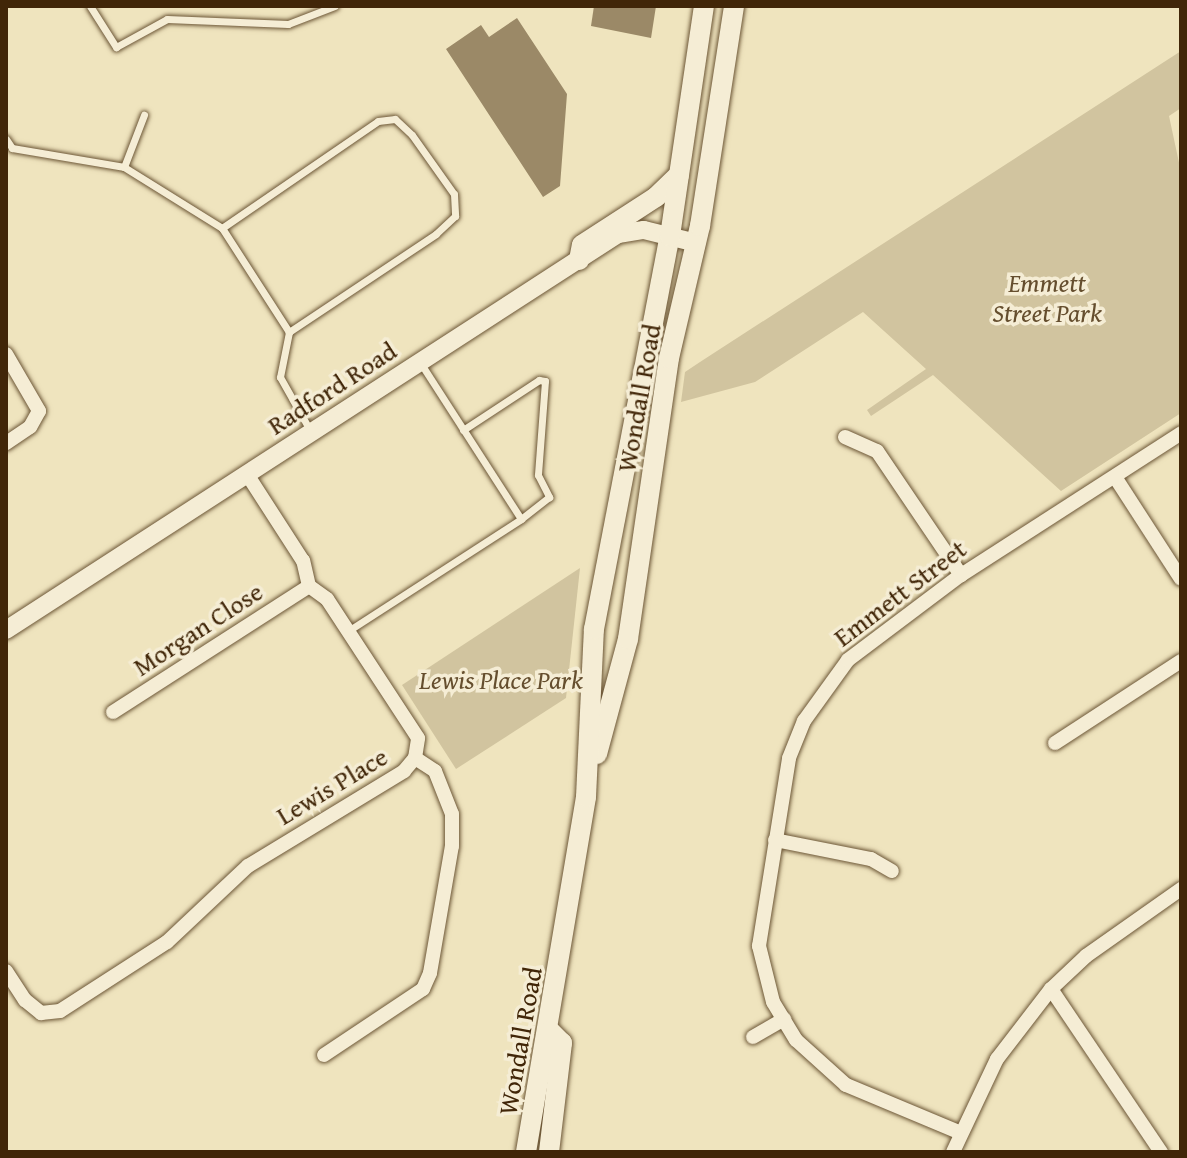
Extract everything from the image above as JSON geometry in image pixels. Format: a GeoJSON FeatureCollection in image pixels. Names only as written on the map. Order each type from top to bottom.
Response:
{"type":"FeatureCollection","features":[{"type":"Feature","properties":{"kind":"main road","name":"Wondall Road"},"geometry":{"type":"LineString","coordinates":[[526,1152],[550,1031],[586,797],[594,636],[670,236],[704,6]]}},
{"type":"Feature","properties":{"kind":"main road","name":"Wondall Road"},"geometry":{"type":"LineString","coordinates":[[586,797],[628,639],[669,358],[696,243],[734,6]]}},
{"type":"Feature","properties":{"kind":"main road"},"geometry":{"type":"LineString","coordinates":[[579,260],[582,245],[656,197],[679,175]]}},
{"type":"Feature","properties":{"kind":"main road"},"geometry":{"type":"LineString","coordinates":[[594,636],[608,643],[628,639]]}},
{"type":"Feature","properties":{"kind":"main road"},"geometry":{"type":"LineString","coordinates":[[549,1152],[562,1043],[550,1031]]}},
{"type":"Feature","properties":{"kind":"street","name":"Radford Road"},"geometry":{"type":"LineString","coordinates":[[6,630],[579,260],[635,229],[696,243]]}},
{"type":"Feature","properties":{"kind":"street"},"geometry":{"type":"LineString","coordinates":[[6,354],[36,401],[37,421],[6,443]]}},
{"type":"Feature","properties":{"kind":"street","name":"Emmett Street"},"geometry":{"type":"LineString","coordinates":[[961,1133],[846,1085],[796,1040],[784,1019],[764,975],[759,946],[789,758],[824,688],[848,660],[961,575],[1181,433]]}},
{"type":"Feature","properties":{"kind":"street"},"geometry":{"type":"LineString","coordinates":[[845,437],[877,451],[961,575]]}},
{"type":"Feature","properties":{"kind":"street","name":"Lewis Place"},"geometry":{"type":"LineString","coordinates":[[6,971],[25,1000],[41,1013],[60,1011],[91,995],[167,942],[248,866],[404,771],[415,758],[418,738],[327,599],[309,586],[303,561],[247,474]]}},
{"type":"Feature","properties":{"kind":"street"},"geometry":{"type":"LineString","coordinates":[[1115,477],[1181,579]]}},
{"type":"Feature","properties":{"kind":"street","name":"Morgan Close"},"geometry":{"type":"LineString","coordinates":[[113,712],[309,586]]}},
{"type":"Feature","properties":{"kind":"street"},"geometry":{"type":"LineString","coordinates":[[1055,743],[1181,661]]}},
{"type":"Feature","properties":{"kind":"street"},"geometry":{"type":"LineString","coordinates":[[324,1055],[423,989],[430,973],[452,846],[452,814],[435,771],[415,758]]}},
{"type":"Feature","properties":{"kind":"street"},"geometry":{"type":"LineString","coordinates":[[775,840],[871,859],[892,871]]}},
{"type":"Feature","properties":{"kind":"street"},"geometry":{"type":"LineString","coordinates":[[953,1152],[997,1059],[1051,989],[1086,956],[1181,889]]}},
{"type":"Feature","properties":{"kind":"street"},"geometry":{"type":"LineString","coordinates":[[1051,989],[1161,1152]]}},
{"type":"Feature","properties":{"kind":"street"},"geometry":{"type":"LineString","coordinates":[[753,1037],[784,1019]]}},
{"type":"Feature","properties":{"kind":"lane"},"geometry":{"type":"LineString","coordinates":[[90,6],[116,47],[167,19],[288,24],[333,7]]}},
{"type":"Feature","properties":{"kind":"lane"},"geometry":{"type":"LineString","coordinates":[[124,167],[144,115]]}},
{"type":"Feature","properties":{"kind":"lane"},"geometry":{"type":"LineString","coordinates":[[222,228],[378,121],[395,119],[412,135],[454,194],[455,216],[436,234],[289,332]]}},
{"type":"Feature","properties":{"kind":"lane"},"geometry":{"type":"LineString","coordinates":[[6,139],[12,148],[124,167],[222,228],[289,332],[280,377],[311,432]]}},
{"type":"Feature","properties":{"kind":"lane"},"geometry":{"type":"LineString","coordinates":[[420,362],[521,519]]}},
{"type":"Feature","properties":{"kind":"lane"},"geometry":{"type":"LineString","coordinates":[[348,631],[521,519],[549,497],[538,475],[545,381],[539,380],[463,430]]}},
{"type":"Feature","properties":{"kind":"green space","name":"Emmett Street Park"},"geometry":{"type":"Polygon","coordinates":[[[1181,51],[1181,108],[1169,116],[1181,172],[1181,413],[1061,491],[933,375],[871,416],[867,410],[926,369],[863,312],[755,382],[681,402],[685,372],[1181,51]]]}},
{"type":"Feature","properties":{"kind":"green space","name":"Lewis Place Park"},"geometry":{"type":"Polygon","coordinates":[[[580,568],[566,698],[456,769],[402,685],[580,568]]]}},
{"type":"Feature","properties":{"kind":"building"},"geometry":{"type":"Polygon","coordinates":[[[594,6],[656,6],[651,38],[591,26],[594,6]]]}},
{"type":"Feature","properties":{"kind":"building"},"geometry":{"type":"Polygon","coordinates":[[[517,18],[567,94],[560,186],[543,197],[446,49],[481,25],[489,37],[517,18]]]}}]}
